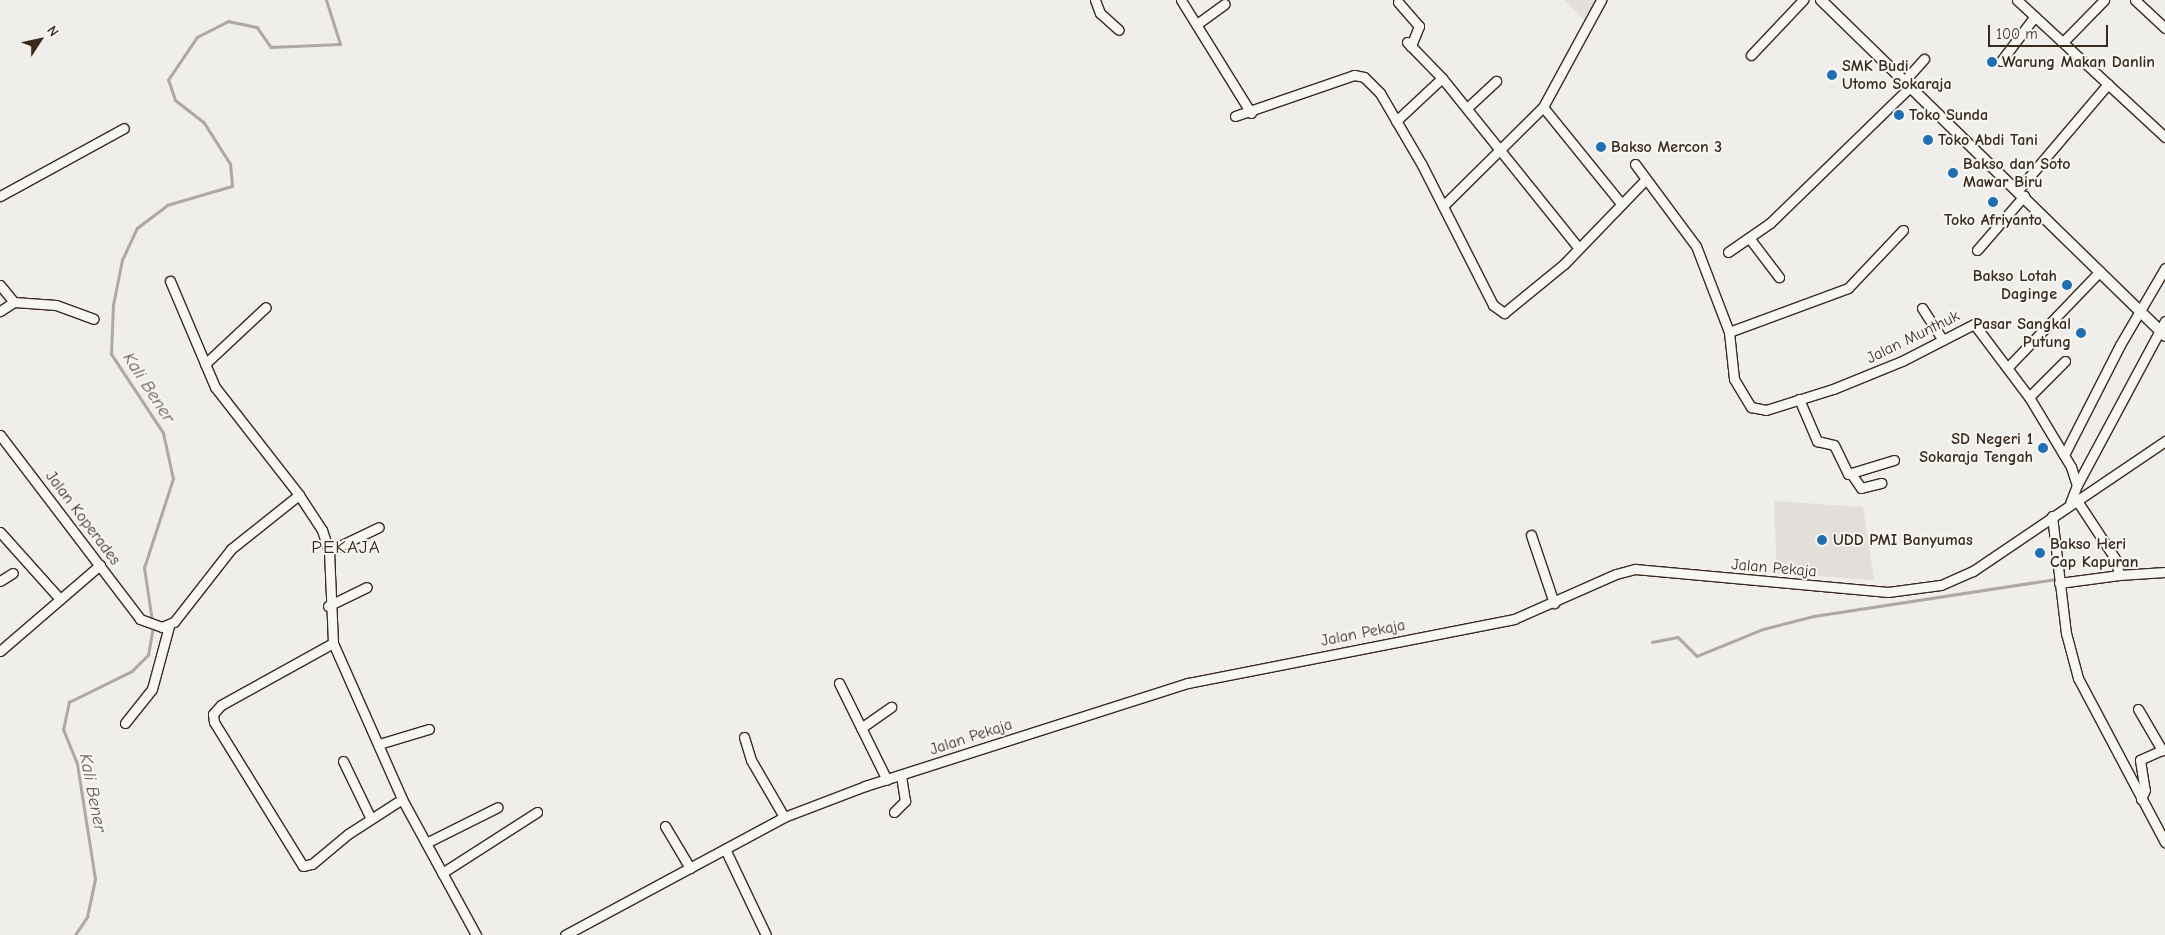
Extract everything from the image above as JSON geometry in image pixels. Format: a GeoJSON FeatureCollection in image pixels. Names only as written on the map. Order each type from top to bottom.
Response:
{"type":"FeatureCollection","features":[{"type":"Feature","properties":{"kind":"main road"},"geometry":{"type":"LineString","coordinates":[[1821,0],[1909,82],[2162,334]]}},
{"type":"Feature","properties":{"kind":"street"},"geometry":{"type":"LineString","coordinates":[[1095,0],[1100,13],[1119,30]]}},
{"type":"Feature","properties":{"kind":"street"},"geometry":{"type":"LineString","coordinates":[[1181,0],[1251,112]]}},
{"type":"Feature","properties":{"kind":"street"},"geometry":{"type":"LineString","coordinates":[[1443,206],[1542,107],[1601,0]]}},
{"type":"Feature","properties":{"kind":"street"},"geometry":{"type":"LineString","coordinates":[[1751,55],[1803,0]]}},
{"type":"Feature","properties":{"kind":"street"},"geometry":{"type":"LineString","coordinates":[[2017,0],[2165,137]]}},
{"type":"Feature","properties":{"kind":"street"},"geometry":{"type":"LineString","coordinates":[[2063,42],[2104,0]]}},
{"type":"Feature","properties":{"kind":"street"},"geometry":{"type":"LineString","coordinates":[[2135,0],[2165,28]]}},
{"type":"Feature","properties":{"kind":"street"},"geometry":{"type":"LineString","coordinates":[[1398,2],[1419,26],[1409,44],[1442,78],[1501,148],[1578,246]]}},
{"type":"Feature","properties":{"kind":"street"},"geometry":{"type":"LineString","coordinates":[[1197,24],[1225,4]]}},
{"type":"Feature","properties":{"kind":"street"},"geometry":{"type":"LineString","coordinates":[[2001,61],[2035,16]]}},
{"type":"Feature","properties":{"kind":"street"},"geometry":{"type":"LineString","coordinates":[[1728,252],[1750,239],[1909,82],[1924,59]]}},
{"type":"Feature","properties":{"kind":"street"},"geometry":{"type":"LineString","coordinates":[[1235,116],[1361,76],[1380,92],[1443,206],[1498,312],[1504,313],[1528,297],[1620,202],[1646,180]]}},
{"type":"Feature","properties":{"kind":"street"},"geometry":{"type":"LineString","coordinates":[[1396,121],[1442,78]]}},
{"type":"Feature","properties":{"kind":"street"},"geometry":{"type":"LineString","coordinates":[[1467,108],[1496,81]]}},
{"type":"Feature","properties":{"kind":"street"},"geometry":{"type":"LineString","coordinates":[[1977,250],[2108,84]]}},
{"type":"Feature","properties":{"kind":"street"},"geometry":{"type":"LineString","coordinates":[[1542,107],[1620,202]]}},
{"type":"Feature","properties":{"kind":"street"},"geometry":{"type":"LineString","coordinates":[[0,196],[124,128]]}},
{"type":"Feature","properties":{"kind":"street"},"geometry":{"type":"LineString","coordinates":[[1635,164],[1696,246],[1729,332],[1848,288],[1903,230]]}},
{"type":"Feature","properties":{"kind":"street"},"geometry":{"type":"LineString","coordinates":[[1750,239],[1778,277]]}},
{"type":"Feature","properties":{"kind":"street"},"geometry":{"type":"LineString","coordinates":[[2064,455],[2139,310],[2165,268]]}},
{"type":"Feature","properties":{"kind":"street"},"geometry":{"type":"LineString","coordinates":[[2007,368],[2100,271]]}},
{"type":"Feature","properties":{"kind":"street"},"geometry":{"type":"LineString","coordinates":[[170,281],[205,364],[235,417],[271,453],[322,530],[329,551],[328,606],[333,643],[402,799],[476,935]]}},
{"type":"Feature","properties":{"kind":"street"},"geometry":{"type":"LineString","coordinates":[[0,285],[14,302]]}},
{"type":"Feature","properties":{"kind":"street"},"geometry":{"type":"LineString","coordinates":[[0,311],[14,302],[56,305],[94,319]]}},
{"type":"Feature","properties":{"kind":"street"},"geometry":{"type":"LineString","coordinates":[[205,364],[266,307]]}},
{"type":"Feature","properties":{"kind":"street"},"geometry":{"type":"LineString","coordinates":[[1922,308],[1943,340]]}},
{"type":"Feature","properties":{"kind":"street"},"geometry":{"type":"LineString","coordinates":[[2118,572],[2073,501],[2077,485],[2162,334],[2165,321]]}},
{"type":"Feature","properties":{"kind":"street","name":"Jalan Munthuk"},"geometry":{"type":"LineString","coordinates":[[1729,332],[1734,379],[1751,408],[1766,410],[1872,374],[1974,324],[2029,398],[2064,455],[2077,485]]}},
{"type":"Feature","properties":{"kind":"street"},"geometry":{"type":"LineString","coordinates":[[2029,398],[2064,361]]}},
{"type":"Feature","properties":{"kind":"street"},"geometry":{"type":"LineString","coordinates":[[1799,399],[1816,441],[1832,443],[1845,472],[1852,475],[1861,488],[1881,483]]}},
{"type":"Feature","properties":{"kind":"street","name":"Jalan Koperades"},"geometry":{"type":"LineString","coordinates":[[0,435],[140,619],[167,627]]}},
{"type":"Feature","properties":{"kind":"street","name":"Jalan Pekaja"},"geometry":{"type":"LineString","coordinates":[[565,935],[784,817],[902,775],[1188,683],[1514,618],[1635,569],[1906,591],[1957,579],[2165,442]]}},
{"type":"Feature","properties":{"kind":"street"},"geometry":{"type":"LineString","coordinates":[[1852,475],[1894,460]]}},
{"type":"Feature","properties":{"kind":"street"},"geometry":{"type":"LineString","coordinates":[[125,724],[152,688],[167,627],[231,549],[299,495]]}},
{"type":"Feature","properties":{"kind":"street"},"geometry":{"type":"LineString","coordinates":[[2052,516],[2059,580],[2078,678],[2164,840]]}},
{"type":"Feature","properties":{"kind":"street"},"geometry":{"type":"LineString","coordinates":[[329,551],[379,528]]}},
{"type":"Feature","properties":{"kind":"street"},"geometry":{"type":"LineString","coordinates":[[0,532],[60,599]]}},
{"type":"Feature","properties":{"kind":"street"},"geometry":{"type":"LineString","coordinates":[[1531,535],[1554,603]]}},
{"type":"Feature","properties":{"kind":"street"},"geometry":{"type":"LineString","coordinates":[[0,651],[100,564]]}},
{"type":"Feature","properties":{"kind":"street"},"geometry":{"type":"LineString","coordinates":[[0,581],[13,572]]}},
{"type":"Feature","properties":{"kind":"street"},"geometry":{"type":"LineString","coordinates":[[2059,580],[2118,572],[2165,572]]}},
{"type":"Feature","properties":{"kind":"street"},"geometry":{"type":"LineString","coordinates":[[328,606],[367,587]]}},
{"type":"Feature","properties":{"kind":"street"},"geometry":{"type":"LineString","coordinates":[[333,643],[221,705],[213,714],[214,722],[303,866],[312,864],[369,817],[402,799]]}},
{"type":"Feature","properties":{"kind":"street"},"geometry":{"type":"LineString","coordinates":[[839,683],[887,780]]}},
{"type":"Feature","properties":{"kind":"street"},"geometry":{"type":"LineString","coordinates":[[861,728],[892,708]]}},
{"type":"Feature","properties":{"kind":"street"},"geometry":{"type":"LineString","coordinates":[[2138,709],[2164,752],[2140,760],[2145,790],[2142,799]]}},
{"type":"Feature","properties":{"kind":"street"},"geometry":{"type":"LineString","coordinates":[[379,744],[430,729]]}},
{"type":"Feature","properties":{"kind":"street"},"geometry":{"type":"LineString","coordinates":[[744,737],[751,760],[784,817]]}},
{"type":"Feature","properties":{"kind":"street"},"geometry":{"type":"LineString","coordinates":[[342,761],[369,817]]}},
{"type":"Feature","properties":{"kind":"street"},"geometry":{"type":"LineString","coordinates":[[894,812],[905,801],[902,775]]}},
{"type":"Feature","properties":{"kind":"street"},"geometry":{"type":"LineString","coordinates":[[426,843],[498,807]]}},
{"type":"Feature","properties":{"kind":"street"},"geometry":{"type":"LineString","coordinates":[[442,873],[537,812]]}},
{"type":"Feature","properties":{"kind":"street"},"geometry":{"type":"LineString","coordinates":[[666,826],[690,868]]}},
{"type":"Feature","properties":{"kind":"street"},"geometry":{"type":"LineString","coordinates":[[725,849],[766,935]]}},
{"type":"Feature","properties":{"kind":"shaded area"},"geometry":{"type":"Polygon","coordinates":[[[1564,0],[1598,0],[1587,23],[1564,0]]]}},
{"type":"Feature","properties":{"kind":"shaded area","name":"UDD PMI Banyumas"},"geometry":{"type":"Polygon","coordinates":[[[1774,501],[1863,507],[1874,580],[1777,573],[1774,501]]]}},
{"type":"Feature","properties":{"kind":"waterway","name":"Kali Bener"},"geometry":{"type":"LineString","coordinates":[[152,621],[144,568],[173,479],[163,433],[111,354],[113,305],[122,260],[137,228],[167,205],[232,186],[230,164],[204,123],[175,100],[168,80],[197,37],[228,21],[257,27],[271,47],[340,44],[326,0]]}},
{"type":"Feature","properties":{"kind":"waterway"},"geometry":{"type":"LineString","coordinates":[[1652,642],[1678,637],[1697,656],[1763,629],[1814,616],[2057,579]]}},
{"type":"Feature","properties":{"kind":"waterway","name":"Kali Bener"},"geometry":{"type":"LineString","coordinates":[[75,935],[87,917],[95,879],[77,764],[63,730],[69,702],[132,671],[148,655],[153,626]]}},
{"type":"Feature","properties":{"kind":"place","name":"Warung Makan Danlin"},"geometry":{"type":"Point","coordinates":[1992,62]}},
{"type":"Feature","properties":{"kind":"place","name":"SMK Budi Utomo Sokaraja"},"geometry":{"type":"Point","coordinates":[1832,75]}},
{"type":"Feature","properties":{"kind":"place","name":"Toko Sunda"},"geometry":{"type":"Point","coordinates":[1899,115]}},
{"type":"Feature","properties":{"kind":"place","name":"Toko Abdi Tani"},"geometry":{"type":"Point","coordinates":[1928,140]}},
{"type":"Feature","properties":{"kind":"place","name":"Bakso Mercon 3"},"geometry":{"type":"Point","coordinates":[1601,147]}},
{"type":"Feature","properties":{"kind":"place","name":"Bakso dan Soto Mawar Biru"},"geometry":{"type":"Point","coordinates":[1953,173]}},
{"type":"Feature","properties":{"kind":"place","name":"Toko Afriyanto"},"geometry":{"type":"Point","coordinates":[1993,202]}},
{"type":"Feature","properties":{"kind":"place","name":"Bakso Lotah Daginge"},"geometry":{"type":"Point","coordinates":[2067,285]}},
{"type":"Feature","properties":{"kind":"place","name":"Pasar Sangkal Putung"},"geometry":{"type":"Point","coordinates":[2081,333]}},
{"type":"Feature","properties":{"kind":"place","name":"SD Negeri 1 Sokaraja Tengah"},"geometry":{"type":"Point","coordinates":[2043,448]}},
{"type":"Feature","properties":{"kind":"place","name":"UDD PMI Banyumas"},"geometry":{"type":"Point","coordinates":[1822,540]}},
{"type":"Feature","properties":{"kind":"place","name":"Bakso Heri Cap Kapuran"},"geometry":{"type":"Point","coordinates":[2040,553]}},
{"type":"Feature","properties":{"kind":"district","name":"PEKAJA"},"geometry":{"type":"Point","coordinates":[346,548]}}]}
